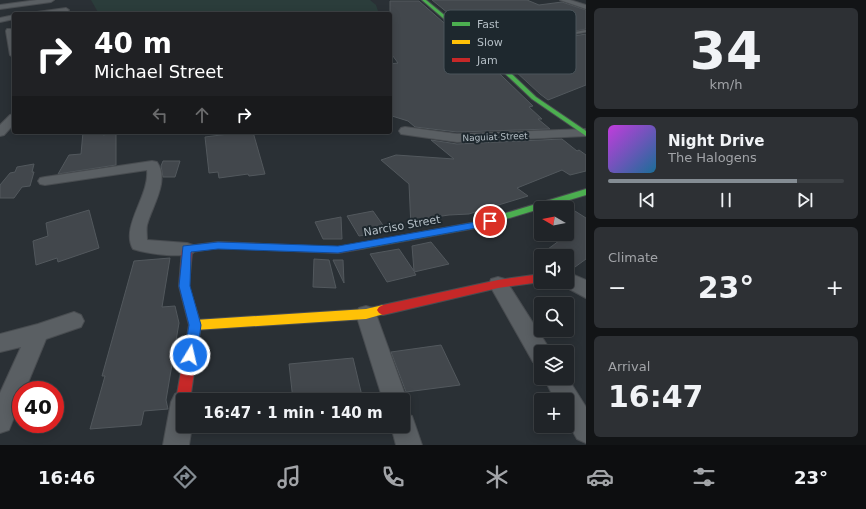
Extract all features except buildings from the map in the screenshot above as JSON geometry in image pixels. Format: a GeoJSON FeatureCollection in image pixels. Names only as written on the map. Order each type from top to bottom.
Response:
{"type":"FeatureCollection","features":[{"type":"Feature","properties":{"kind":"street"},"geometry":{"type":"LineString","coordinates":[[0,7],[51,0]]}},
{"type":"Feature","properties":{"kind":"street"},"geometry":{"type":"LineString","coordinates":[[424,0],[444,17]]}},
{"type":"Feature","properties":{"kind":"street"},"geometry":{"type":"LineString","coordinates":[[563,0],[586,7]]}},
{"type":"Feature","properties":{"kind":"street"},"geometry":{"type":"LineString","coordinates":[[52,12],[66,10]]}},
{"type":"Feature","properties":{"kind":"street"},"geometry":{"type":"LineString","coordinates":[[0,20],[12,18]]}},
{"type":"Feature","properties":{"kind":"street"},"geometry":{"type":"LineString","coordinates":[[0,33],[12,31]]}},
{"type":"Feature","properties":{"kind":"street"},"geometry":{"type":"LineString","coordinates":[[509,74],[534,98],[585,133]]}},
{"type":"Feature","properties":{"kind":"street"},"geometry":{"type":"LineString","coordinates":[[0,115],[12,113]]}},
{"type":"Feature","properties":{"kind":"street"},"geometry":{"type":"LineString","coordinates":[[0,132],[12,119]]}},
{"type":"Feature","properties":{"kind":"street"},"geometry":{"type":"LineString","coordinates":[[0,132],[12,130]]}},
{"type":"Feature","properties":{"kind":"street","name":"Naguiat Street"},"geometry":{"type":"LineString","coordinates":[[405,131],[457,138],[585,133]]}},
{"type":"Feature","properties":{"kind":"street"},"geometry":{"type":"LineString","coordinates":[[45,181],[152,165],[155,171],[153,186],[139,228],[139,245],[150,248],[187,249],[184,286],[195,325],[184,393]]}},
{"type":"Feature","properties":{"kind":"street","name":"Narciso Street"},"geometry":{"type":"LineString","coordinates":[[187,249],[218,245],[338,250],[476,225],[586,192]]}},
{"type":"Feature","properties":{"kind":"street"},"geometry":{"type":"LineString","coordinates":[[195,325],[366,314],[498,284],[534,279]]}},
{"type":"Feature","properties":{"kind":"street"},"geometry":{"type":"LineString","coordinates":[[574,282],[586,290]]}},
{"type":"Feature","properties":{"kind":"street"},"geometry":{"type":"LineString","coordinates":[[498,284],[534,345]]}},
{"type":"Feature","properties":{"kind":"street"},"geometry":{"type":"LineString","coordinates":[[366,314],[393,393]]}},
{"type":"Feature","properties":{"kind":"street"},"geometry":{"type":"LineString","coordinates":[[0,343],[38,333],[74,321]]}},
{"type":"Feature","properties":{"kind":"street"},"geometry":{"type":"LineString","coordinates":[[0,421],[38,333]]}},
{"type":"Feature","properties":{"kind":"street"},"geometry":{"type":"LineString","coordinates":[[558,385],[586,430]]}},
{"type":"Feature","properties":{"kind":"street"},"geometry":{"type":"LineString","coordinates":[[176,445],[178,433]]}},
{"type":"Feature","properties":{"kind":"street"},"geometry":{"type":"LineString","coordinates":[[406,433],[410,445]]}},
{"type":"Feature","properties":{"kind":"lane"},"geometry":{"type":"LineString","coordinates":[[576,32],[586,30]]}},
{"type":"Feature","properties":{"kind":"shaded area"},"geometry":{"type":"Polygon","coordinates":[[[91,0],[370,0],[376,5],[378,12],[98,12],[91,0]]]}},
{"type":"Feature","properties":{"kind":"traffic: fast"},"geometry":{"type":"LineString","coordinates":[[424,0],[444,17]]}},
{"type":"Feature","properties":{"kind":"traffic: fast"},"geometry":{"type":"LineString","coordinates":[[509,74],[534,98],[586,134]]}},
{"type":"Feature","properties":{"kind":"traffic: fast"},"geometry":{"type":"LineString","coordinates":[[361,246],[476,225],[586,192]]}},
{"type":"Feature","properties":{"kind":"traffic: slow"},"geometry":{"type":"LineString","coordinates":[[195,325],[366,314],[383,310]]}},
{"type":"Feature","properties":{"kind":"traffic: jam"},"geometry":{"type":"LineString","coordinates":[[184,393],[195,325],[184,286],[187,249],[218,245],[338,250],[361,246]]}},
{"type":"Feature","properties":{"kind":"traffic: jam"},"geometry":{"type":"LineString","coordinates":[[383,310],[498,284],[534,279]]}},
{"type":"Feature","properties":{"kind":"route"},"geometry":{"type":"LineString","coordinates":[[190,355],[195,325],[184,286],[187,249],[218,245],[338,250],[476,225],[490,221]]}}]}
